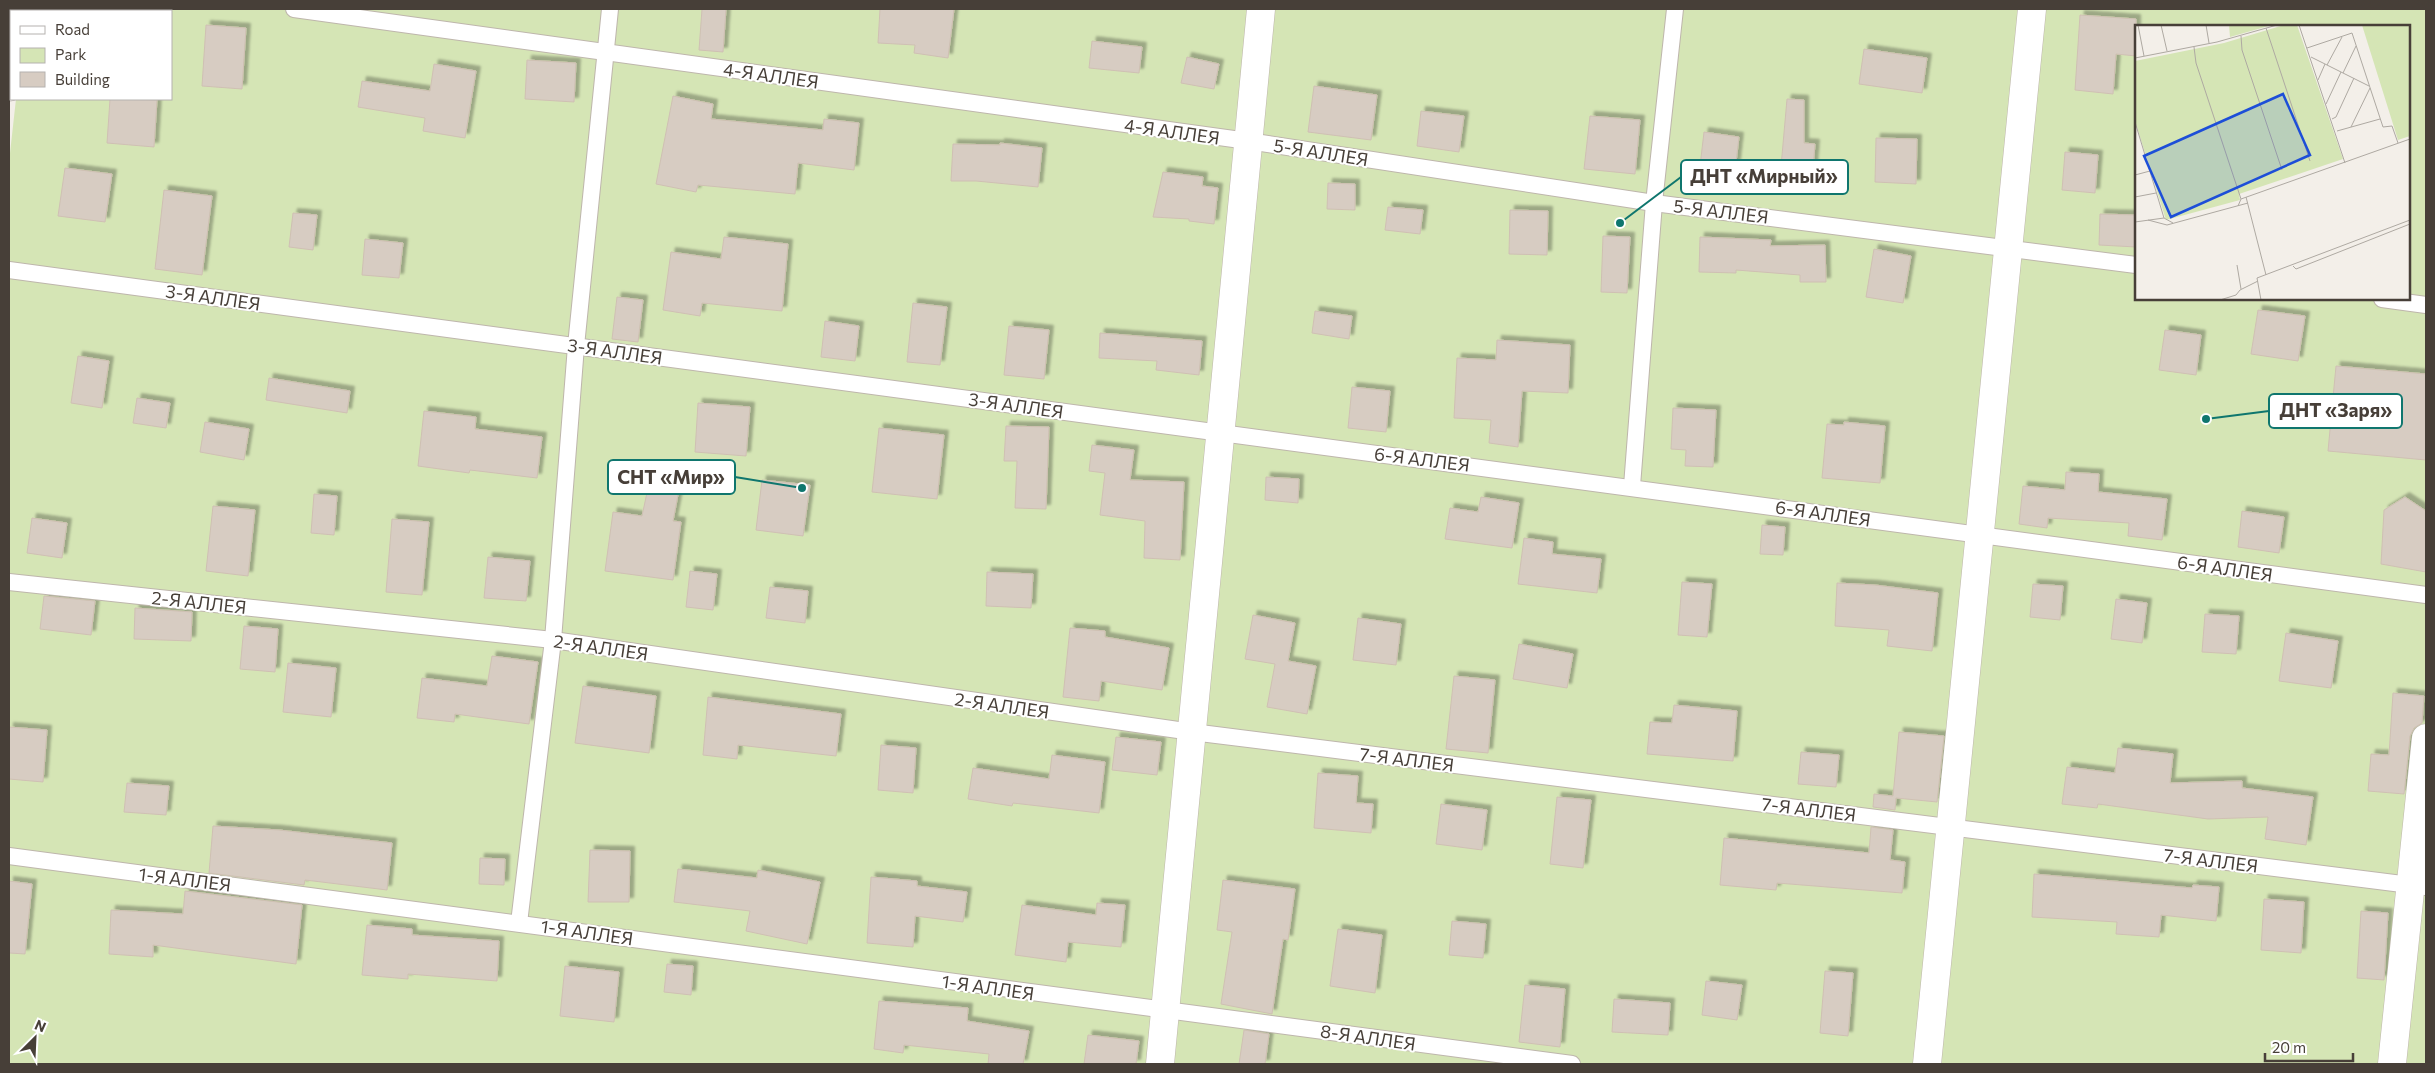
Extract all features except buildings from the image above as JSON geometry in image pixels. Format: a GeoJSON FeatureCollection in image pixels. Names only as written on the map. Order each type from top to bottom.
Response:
{"type":"FeatureCollection","features":[{"type":"Feature","properties":{"kind":"street"},"geometry":{"type":"LineString","coordinates":[[1160,1064],[1261,9]]}},
{"type":"Feature","properties":{"kind":"street"},"geometry":{"type":"LineString","coordinates":[[1926,1064],[2032,9]]}},
{"type":"Feature","properties":{"kind":"street"},"geometry":{"type":"LineString","coordinates":[[2392,1064],[2418,886],[2426,738]]}},
{"type":"Feature","properties":{"kind":"lane","name":"4-Я АЛЛЕЯ"},"geometry":{"type":"LineString","coordinates":[[294,9],[1248,141]]}},
{"type":"Feature","properties":{"kind":"lane"},"geometry":{"type":"LineString","coordinates":[[519,922],[553,640],[576,346],[610,9]]}},
{"type":"Feature","properties":{"kind":"lane"},"geometry":{"type":"LineString","coordinates":[[1632,486],[1654,202],[1675,9]]}},
{"type":"Feature","properties":{"kind":"lane","name":"5-Я АЛЛЕЯ"},"geometry":{"type":"LineString","coordinates":[[1248,141],[1654,202],[2135,264]]}},
{"type":"Feature","properties":{"kind":"lane","name":"3-Я АЛЛЕЯ"},"geometry":{"type":"LineString","coordinates":[[9,270],[1220,433]]}},
{"type":"Feature","properties":{"kind":"lane"},"geometry":{"type":"LineString","coordinates":[[2389,300],[2426,305]]}},
{"type":"Feature","properties":{"kind":"lane","name":"6-Я АЛЛЕЯ"},"geometry":{"type":"LineString","coordinates":[[1220,433],[1632,486],[2426,595]]}},
{"type":"Feature","properties":{"kind":"lane","name":"2-Я АЛЛЕЯ"},"geometry":{"type":"LineString","coordinates":[[9,582],[553,640],[1192,732]]}},
{"type":"Feature","properties":{"kind":"lane","name":"7-Я АЛЛЕЯ"},"geometry":{"type":"LineString","coordinates":[[1192,732],[2418,886]]}},
{"type":"Feature","properties":{"kind":"lane","name":"1-Я АЛЛЕЯ"},"geometry":{"type":"LineString","coordinates":[[9,856],[519,922],[1165,1010]]}},
{"type":"Feature","properties":{"kind":"lane","name":"8-Я АЛЛЕЯ"},"geometry":{"type":"LineString","coordinates":[[1165,1010],[1572,1064]]}},
{"type":"Feature","properties":{"kind":"green space"},"geometry":{"type":"Polygon","coordinates":[[[27,9],[2426,9],[2426,1064],[9,1064],[9,162],[16,100],[172,100],[172,10],[27,9]]]}},
{"type":"Feature","properties":{"kind":"place","name":"ДНТ «Мирный»"},"geometry":{"type":"Point","coordinates":[1620,223]}},
{"type":"Feature","properties":{"kind":"place","name":"ДНТ «Заря»"},"geometry":{"type":"Point","coordinates":[2206,419]}},
{"type":"Feature","properties":{"kind":"place","name":"СНТ «Мир»"},"geometry":{"type":"Point","coordinates":[802,488]}}]}
